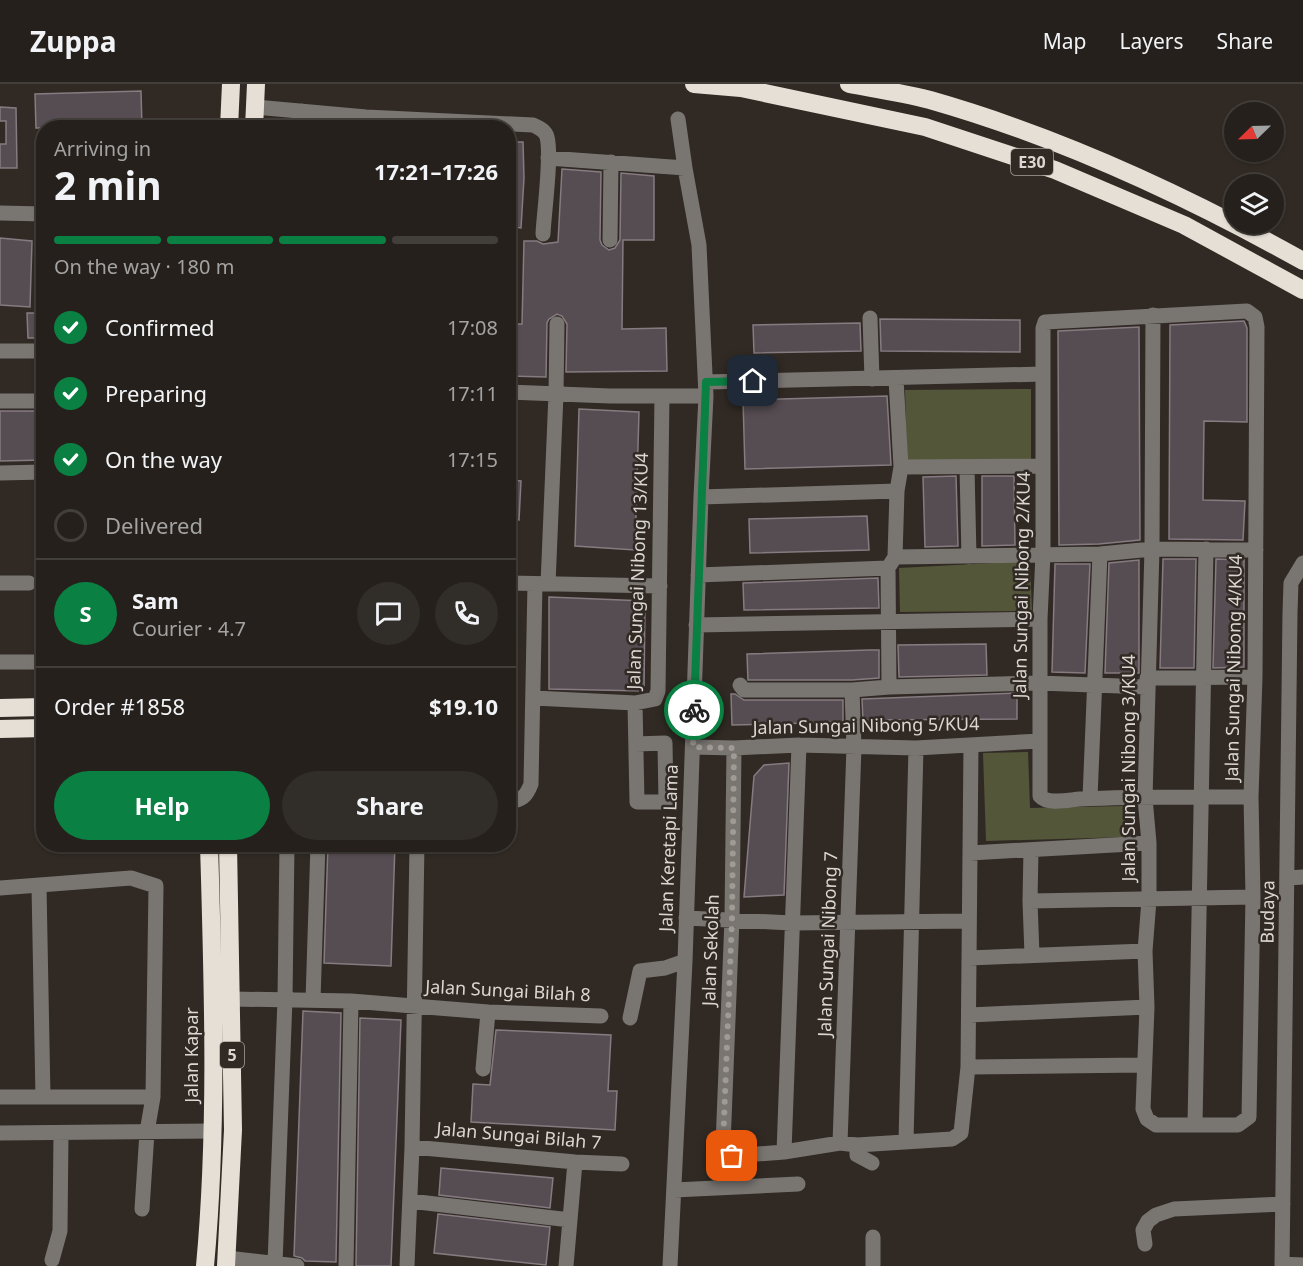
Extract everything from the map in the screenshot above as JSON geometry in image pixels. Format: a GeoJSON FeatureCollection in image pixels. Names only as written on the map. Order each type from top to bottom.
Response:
{"type":"FeatureCollection","features":[{"type":"Feature","properties":{"kind":"highway"},"geometry":{"type":"LineString","coordinates":[[229,120],[231,84]]}},
{"type":"Feature","properties":{"kind":"highway"},"geometry":{"type":"LineString","coordinates":[[254,120],[256,84]]}},
{"type":"Feature","properties":{"kind":"highway","name":"E30"},"geometry":{"type":"LineString","coordinates":[[694,84],[741,88],[925,127],[1055,170],[1184,225],[1303,290]]}},
{"type":"Feature","properties":{"kind":"highway","name":"E30"},"geometry":{"type":"LineString","coordinates":[[849,84],[929,100],[1061,144],[1194,202],[1303,261]]}},
{"type":"Feature","properties":{"kind":"highway"},"geometry":{"type":"LineString","coordinates":[[0,708],[36,706]]}},
{"type":"Feature","properties":{"kind":"highway"},"geometry":{"type":"LineString","coordinates":[[0,729],[36,728]]}},
{"type":"Feature","properties":{"kind":"highway","name":"Jalan Kapar"},"geometry":{"type":"LineString","coordinates":[[205,1266],[212,1131],[213,999],[209,852]]}},
{"type":"Feature","properties":{"kind":"highway","name":"5"},"geometry":{"type":"LineString","coordinates":[[226,1262],[233,1130],[228,852]]}},
{"type":"Feature","properties":{"kind":"street"},"geometry":{"type":"LineString","coordinates":[[255,107],[302,111],[354,120]]}},
{"type":"Feature","properties":{"kind":"street"},"geometry":{"type":"LineString","coordinates":[[302,111],[302,120]]}},
{"type":"Feature","properties":{"kind":"street","name":"Jalan Keretapi Lama"},"geometry":{"type":"LineString","coordinates":[[670,1266],[685,961],[706,389],[699,245],[678,119]]}},
{"type":"Feature","properties":{"kind":"street"},"geometry":{"type":"LineString","coordinates":[[516,125],[533,125],[541,129],[547,137],[548,158],[543,234]]}},
{"type":"Feature","properties":{"kind":"street"},"geometry":{"type":"LineString","coordinates":[[548,158],[685,168]]}},
{"type":"Feature","properties":{"kind":"street"},"geometry":{"type":"LineString","coordinates":[[610,240],[611,162]]}},
{"type":"Feature","properties":{"kind":"street"},"geometry":{"type":"LineString","coordinates":[[0,213],[36,214]]}},
{"type":"Feature","properties":{"kind":"street","name":"Jalan Sungai Nibong 4/KU4"},"geometry":{"type":"LineString","coordinates":[[1153,315],[1247,311],[1255,317],[1257,327],[1255,677],[1251,797],[1253,897],[1249,1117],[1245,1122]]}},
{"type":"Feature","properties":{"kind":"street","name":"Jalan Sungai Nibong 2/KU4"},"geometry":{"type":"LineString","coordinates":[[1090,798],[1047,801],[1040,796],[1043,328],[1045,322],[1153,315]]}},
{"type":"Feature","properties":{"kind":"street","name":"Jalan Sungai Nibong 3/KU4"},"geometry":{"type":"LineString","coordinates":[[1153,315],[1152,549],[1145,798],[1149,843],[1149,900],[1145,951],[1143,1109],[1147,1119],[1156,1125],[1239,1125],[1245,1122]]}},
{"type":"Feature","properties":{"kind":"street"},"geometry":{"type":"LineString","coordinates":[[870,318],[872,379]]}},
{"type":"Feature","properties":{"kind":"street"},"geometry":{"type":"LineString","coordinates":[[516,801],[526,796],[531,784],[534,698],[556,394],[557,324]]}},
{"type":"Feature","properties":{"kind":"street"},"geometry":{"type":"LineString","coordinates":[[0,351],[36,351]]}},
{"type":"Feature","properties":{"kind":"street"},"geometry":{"type":"LineString","coordinates":[[516,392],[662,396],[706,389],[872,379],[1043,374]]}},
{"type":"Feature","properties":{"kind":"street"},"geometry":{"type":"LineString","coordinates":[[889,687],[892,563],[901,467],[896,379]]}},
{"type":"Feature","properties":{"kind":"street","name":"Jalan Sungai Nibong 13/KU4"},"geometry":{"type":"LineString","coordinates":[[534,698],[635,703],[655,699],[658,691],[662,396]]}},
{"type":"Feature","properties":{"kind":"street"},"geometry":{"type":"LineString","coordinates":[[0,401],[36,400]]}},
{"type":"Feature","properties":{"kind":"street"},"geometry":{"type":"LineString","coordinates":[[901,467],[1043,466]]}},
{"type":"Feature","properties":{"kind":"street"},"geometry":{"type":"LineString","coordinates":[[968,468],[969,557]]}},
{"type":"Feature","properties":{"kind":"street"},"geometry":{"type":"LineString","coordinates":[[0,473],[36,472]]}},
{"type":"Feature","properties":{"kind":"street"},"geometry":{"type":"LineString","coordinates":[[701,497],[897,491]]}},
{"type":"Feature","properties":{"kind":"street"},"geometry":{"type":"LineString","coordinates":[[698,575],[969,557],[1100,554],[1152,549],[1256,550]]}},
{"type":"Feature","properties":{"kind":"street"},"geometry":{"type":"LineString","coordinates":[[1196,1124],[1206,549]]}},
{"type":"Feature","properties":{"kind":"street"},"geometry":{"type":"LineString","coordinates":[[1100,554],[1090,798],[1251,797]]}},
{"type":"Feature","properties":{"kind":"street","name":"Budaya"},"geometry":{"type":"LineString","coordinates":[[1282,1265],[1287,954],[1295,877],[1296,780],[1291,593],[1292,583],[1303,563]]}},
{"type":"Feature","properties":{"kind":"street"},"geometry":{"type":"LineString","coordinates":[[0,584],[29,582]]}},
{"type":"Feature","properties":{"kind":"street"},"geometry":{"type":"LineString","coordinates":[[516,583],[660,586]]}},
{"type":"Feature","properties":{"kind":"street"},"geometry":{"type":"LineString","coordinates":[[696,625],[1040,619]]}},
{"type":"Feature","properties":{"kind":"street"},"geometry":{"type":"LineString","coordinates":[[0,662],[36,662]]}},
{"type":"Feature","properties":{"kind":"street"},"geometry":{"type":"LineString","coordinates":[[740,685],[744,690],[852,690],[889,687],[1147,682],[1202,676],[1255,677]]}},
{"type":"Feature","properties":{"kind":"street","name":"Jalan Sungai Nibong 7"},"geometry":{"type":"LineString","coordinates":[[840,1143],[854,747],[852,690]]}},
{"type":"Feature","properties":{"kind":"street"},"geometry":{"type":"LineString","coordinates":[[635,703],[636,744]]}},
{"type":"Feature","properties":{"kind":"street","name":"Jalan Sungai Nibong 5/KU4"},"geometry":{"type":"LineString","coordinates":[[693,747],[799,745],[916,748],[1040,741]]}},
{"type":"Feature","properties":{"kind":"street"},"geometry":{"type":"LineString","coordinates":[[799,745],[784,1152],[840,1143],[857,1145],[952,1139],[961,1133],[969,1067],[970,745]]}},
{"type":"Feature","properties":{"kind":"street","name":"Jalan Sekolah"},"geometry":{"type":"LineString","coordinates":[[734,748],[732,919],[723,1145],[725,1152],[732,1156],[784,1152]]}},
{"type":"Feature","properties":{"kind":"street"},"geometry":{"type":"LineString","coordinates":[[906,1141],[916,748]]}},
{"type":"Feature","properties":{"kind":"street"},"geometry":{"type":"LineString","coordinates":[[970,853],[1149,843]]}},
{"type":"Feature","properties":{"kind":"street"},"geometry":{"type":"LineString","coordinates":[[1030,850],[1029,901],[1032,955]]}},
{"type":"Feature","properties":{"kind":"street"},"geometry":{"type":"LineString","coordinates":[[275,1264],[285,999],[287,852]]}},
{"type":"Feature","properties":{"kind":"street"},"geometry":{"type":"LineString","coordinates":[[313,1000],[318,852]]}},
{"type":"Feature","properties":{"kind":"street"},"geometry":{"type":"LineString","coordinates":[[407,1266],[412,1147],[417,852]]}},
{"type":"Feature","properties":{"kind":"street"},"geometry":{"type":"LineString","coordinates":[[0,888],[131,878],[156,886],[153,1097],[147,1132],[142,1209]]}},
{"type":"Feature","properties":{"kind":"street"},"geometry":{"type":"LineString","coordinates":[[39,886],[43,1097]]}},
{"type":"Feature","properties":{"kind":"street"},"geometry":{"type":"LineString","coordinates":[[1029,901],[1253,897]]}},
{"type":"Feature","properties":{"kind":"street"},"geometry":{"type":"LineString","coordinates":[[686,918],[792,923],[969,921]]}},
{"type":"Feature","properties":{"kind":"street"},"geometry":{"type":"LineString","coordinates":[[969,958],[1145,951]]}},
{"type":"Feature","properties":{"kind":"street"},"geometry":{"type":"LineString","coordinates":[[1287,954],[1303,953]]}},
{"type":"Feature","properties":{"kind":"street"},"geometry":{"type":"LineString","coordinates":[[630,1018],[640,971],[666,968],[685,961]]}},
{"type":"Feature","properties":{"kind":"street","name":"Jalan Sungai Bilah 8"},"geometry":{"type":"LineString","coordinates":[[232,999],[351,1001],[488,1012],[601,1016]]}},
{"type":"Feature","properties":{"kind":"street"},"geometry":{"type":"LineString","coordinates":[[346,1266],[351,1001]]}},
{"type":"Feature","properties":{"kind":"street"},"geometry":{"type":"LineString","coordinates":[[969,1014],[1146,1007]]}},
{"type":"Feature","properties":{"kind":"street"},"geometry":{"type":"LineString","coordinates":[[483,1068],[488,1012]]}},
{"type":"Feature","properties":{"kind":"street"},"geometry":{"type":"LineString","coordinates":[[969,1067],[1144,1065]]}},
{"type":"Feature","properties":{"kind":"street"},"geometry":{"type":"LineString","coordinates":[[0,1097],[153,1097]]}},
{"type":"Feature","properties":{"kind":"street"},"geometry":{"type":"LineString","coordinates":[[0,1133],[212,1131]]}},
{"type":"Feature","properties":{"kind":"street"},"geometry":{"type":"LineString","coordinates":[[52,1260],[60,1231],[61,1133]]}},
{"type":"Feature","properties":{"kind":"street"},"geometry":{"type":"LineString","coordinates":[[857,1145],[856,1155],[872,1163]]}},
{"type":"Feature","properties":{"kind":"street","name":"Jalan Sungai Bilah 7"},"geometry":{"type":"LineString","coordinates":[[412,1147],[622,1164]]}},
{"type":"Feature","properties":{"kind":"street"},"geometry":{"type":"LineString","coordinates":[[566,1266],[575,1162]]}},
{"type":"Feature","properties":{"kind":"street"},"geometry":{"type":"LineString","coordinates":[[674,1190],[798,1184]]}},
{"type":"Feature","properties":{"kind":"street"},"geometry":{"type":"LineString","coordinates":[[410,1201],[570,1220]]}},
{"type":"Feature","properties":{"kind":"street"},"geometry":{"type":"LineString","coordinates":[[1145,1244],[1143,1230],[1148,1221],[1156,1215],[1174,1209],[1283,1204]]}},
{"type":"Feature","properties":{"kind":"street"},"geometry":{"type":"LineString","coordinates":[[873,1236],[873,1266]]}},
{"type":"Feature","properties":{"kind":"street"},"geometry":{"type":"LineString","coordinates":[[226,1262],[297,1266]]}},
{"type":"Feature","properties":{"kind":"street"},"geometry":{"type":"LineString","coordinates":[[1282,1265],[1303,1264]]}},
{"type":"Feature","properties":{"kind":"green space"},"geometry":{"type":"Polygon","coordinates":[[[1031,389],[1031,460],[907,461],[905,390],[1031,389]]]}},
{"type":"Feature","properties":{"kind":"green space"},"geometry":{"type":"Polygon","coordinates":[[[1030,561],[1032,611],[900,612],[899,568],[1030,561]]]}},
{"type":"Feature","properties":{"kind":"green space"},"geometry":{"type":"Polygon","coordinates":[[[1028,752],[1030,808],[1125,806],[1126,837],[986,841],[983,753],[1028,752]]]}},
{"type":"Feature","properties":{"kind":"building"},"geometry":{"type":"Polygon","coordinates":[[[141,91],[142,120],[36,120],[36,128],[35,94],[141,91]]]}},
{"type":"Feature","properties":{"kind":"building"},"geometry":{"type":"Polygon","coordinates":[[[0,107],[16,108],[17,168],[0,168],[0,144],[6,144],[6,121],[0,121],[0,107]]]}},
{"type":"Feature","properties":{"kind":"building"},"geometry":{"type":"Polygon","coordinates":[[[516,142],[523,142],[524,178],[521,228],[516,227],[516,142]]]}},
{"type":"Feature","properties":{"kind":"building"},"geometry":{"type":"Polygon","coordinates":[[[562,169],[601,172],[600,240],[602,245],[609,250],[615,248],[620,240],[621,173],[654,176],[654,240],[623,240],[622,329],[666,328],[667,371],[566,372],[567,324],[562,316],[557,314],[547,323],[546,377],[516,376],[516,324],[522,324],[524,241],[537,241],[543,244],[558,242],[562,169]]]}},
{"type":"Feature","properties":{"kind":"building"},"geometry":{"type":"Polygon","coordinates":[[[0,238],[32,241],[30,307],[0,305],[0,238]]]}},
{"type":"Feature","properties":{"kind":"building"},"geometry":{"type":"Polygon","coordinates":[[[27,313],[36,313],[36,338],[28,338],[27,313]]]}},
{"type":"Feature","properties":{"kind":"building"},"geometry":{"type":"Polygon","coordinates":[[[880,319],[1020,320],[1020,352],[881,351],[880,319]]]}},
{"type":"Feature","properties":{"kind":"building"},"geometry":{"type":"Polygon","coordinates":[[[1244,321],[1247,328],[1247,422],[1204,421],[1203,500],[1245,501],[1243,540],[1169,539],[1170,325],[1244,321]]]}},
{"type":"Feature","properties":{"kind":"building"},"geometry":{"type":"Polygon","coordinates":[[[860,323],[861,351],[754,353],[753,325],[860,323]]]}},
{"type":"Feature","properties":{"kind":"building"},"geometry":{"type":"Polygon","coordinates":[[[1139,327],[1140,540],[1059,545],[1058,331],[1139,327]]]}},
{"type":"Feature","properties":{"kind":"building"},"geometry":{"type":"Polygon","coordinates":[[[887,396],[891,465],[745,469],[743,400],[887,396]]]}},
{"type":"Feature","properties":{"kind":"building"},"geometry":{"type":"Polygon","coordinates":[[[579,409],[639,412],[635,550],[575,546],[579,409]]]}},
{"type":"Feature","properties":{"kind":"building"},"geometry":{"type":"Polygon","coordinates":[[[0,411],[36,411],[36,460],[0,461],[0,411]]]}},
{"type":"Feature","properties":{"kind":"building"},"geometry":{"type":"Polygon","coordinates":[[[956,476],[958,546],[925,547],[923,477],[956,476]]]}},
{"type":"Feature","properties":{"kind":"building"},"geometry":{"type":"Polygon","coordinates":[[[982,476],[1014,476],[1015,545],[982,546],[982,476]]]}},
{"type":"Feature","properties":{"kind":"building"},"geometry":{"type":"Polygon","coordinates":[[[516,481],[521,481],[519,520],[516,520],[516,481]]]}},
{"type":"Feature","properties":{"kind":"building"},"geometry":{"type":"Polygon","coordinates":[[[867,516],[869,550],[750,553],[749,519],[867,516]]]}},
{"type":"Feature","properties":{"kind":"building"},"geometry":{"type":"Polygon","coordinates":[[[1163,559],[1196,559],[1194,668],[1160,668],[1163,559]]]}},
{"type":"Feature","properties":{"kind":"building"},"geometry":{"type":"Polygon","coordinates":[[[1216,559],[1244,560],[1244,667],[1213,668],[1216,559]]]}},
{"type":"Feature","properties":{"kind":"building"},"geometry":{"type":"Polygon","coordinates":[[[1139,560],[1139,673],[1105,673],[1109,563],[1139,560]]]}},
{"type":"Feature","properties":{"kind":"building"},"geometry":{"type":"Polygon","coordinates":[[[1055,564],[1090,564],[1085,673],[1052,672],[1055,564]]]}},
{"type":"Feature","properties":{"kind":"building"},"geometry":{"type":"Polygon","coordinates":[[[878,578],[879,608],[744,610],[743,583],[878,578]]]}},
{"type":"Feature","properties":{"kind":"building"},"geometry":{"type":"Polygon","coordinates":[[[549,597],[645,601],[644,691],[549,689],[549,597]]]}},
{"type":"Feature","properties":{"kind":"building"},"geometry":{"type":"Polygon","coordinates":[[[986,644],[987,675],[899,677],[898,645],[986,644]]]}},
{"type":"Feature","properties":{"kind":"building"},"geometry":{"type":"Polygon","coordinates":[[[879,650],[879,678],[748,680],[747,654],[879,650]]]}},
{"type":"Feature","properties":{"kind":"building"},"geometry":{"type":"Polygon","coordinates":[[[1017,693],[1017,719],[863,720],[862,699],[1017,693]]]}},
{"type":"Feature","properties":{"kind":"building"},"geometry":{"type":"Polygon","coordinates":[[[731,694],[744,700],[843,700],[843,722],[732,725],[731,694]]]}},
{"type":"Feature","properties":{"kind":"building"},"geometry":{"type":"Polygon","coordinates":[[[789,763],[784,895],[744,897],[754,776],[764,765],[789,763]]]}},
{"type":"Feature","properties":{"kind":"building"},"geometry":{"type":"Polygon","coordinates":[[[328,852],[395,852],[391,966],[324,963],[328,852]]]}},
{"type":"Feature","properties":{"kind":"building"},"geometry":{"type":"Polygon","coordinates":[[[303,1011],[341,1013],[336,1262],[305,1261],[294,1256],[303,1011]]]}},
{"type":"Feature","properties":{"kind":"building"},"geometry":{"type":"Polygon","coordinates":[[[360,1018],[401,1020],[391,1266],[356,1266],[360,1018]]]}},
{"type":"Feature","properties":{"kind":"building"},"geometry":{"type":"Polygon","coordinates":[[[496,1030],[611,1035],[608,1091],[617,1091],[615,1130],[471,1122],[473,1084],[490,1085],[496,1030]]]}},
{"type":"Feature","properties":{"kind":"building"},"geometry":{"type":"Polygon","coordinates":[[[441,1168],[553,1178],[550,1208],[439,1195],[441,1168]]]}},
{"type":"Feature","properties":{"kind":"building"},"geometry":{"type":"Polygon","coordinates":[[[438,1214],[550,1227],[546,1265],[434,1253],[438,1214]]]}},
{"type":"Feature","properties":{"kind":"way so far"},"geometry":{"type":"LineString","coordinates":[[694,710],[693,747],[734,748],[732,919],[723,1145],[725,1152],[732,1156]]}},
{"type":"Feature","properties":{"kind":"route"},"geometry":{"type":"LineString","coordinates":[[694,710],[706,382],[753,381]]}}]}
